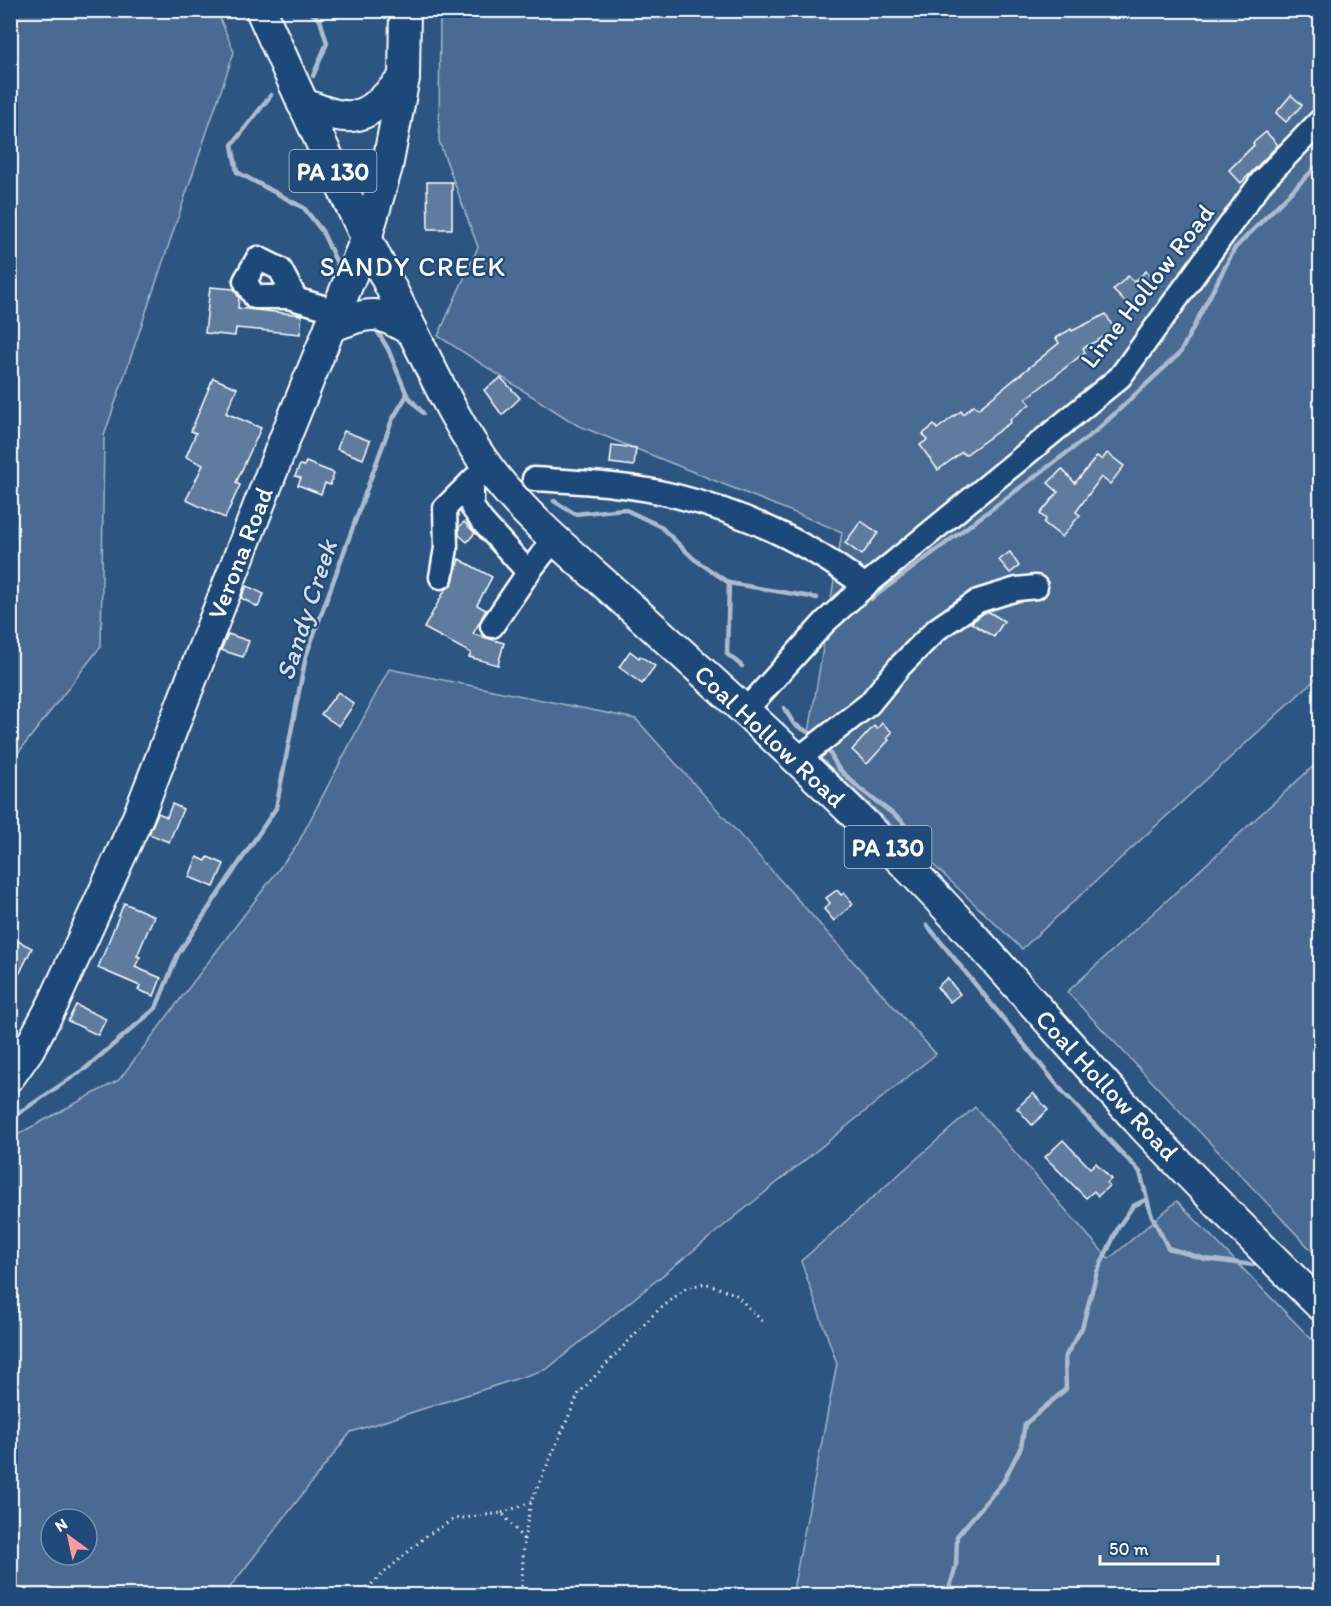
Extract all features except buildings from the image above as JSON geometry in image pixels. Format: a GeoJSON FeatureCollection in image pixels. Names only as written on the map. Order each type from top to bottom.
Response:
{"type":"FeatureCollection","features":[{"type":"Feature","properties":{"kind":"main road","name":"PA 130"},"geometry":{"type":"LineString","coordinates":[[261,10],[366,239]]}},
{"type":"Feature","properties":{"kind":"main road","name":"Verona Road"},"geometry":{"type":"LineString","coordinates":[[10,1076],[29,1049],[54,1002],[138,817],[351,306],[366,239],[387,167],[404,78],[405,10]]}},
{"type":"Feature","properties":{"kind":"main road"},"geometry":{"type":"LineString","coordinates":[[302,103],[329,115],[353,117],[368,112],[404,78]]}},
{"type":"Feature","properties":{"kind":"main road","name":"Coal Hollow Road"},"geometry":{"type":"LineString","coordinates":[[366,239],[448,400],[479,473],[515,500],[745,711],[811,749],[882,841],[936,897],[1144,1127],[1320,1305]]}},
{"type":"Feature","properties":{"kind":"main road"},"geometry":{"type":"LineString","coordinates":[[351,306],[391,318],[412,332]]}},
{"type":"Feature","properties":{"kind":"street","name":"Lime Hollow Road"},"geometry":{"type":"LineString","coordinates":[[745,711],[825,622],[865,586],[1120,377],[1262,181],[1320,121]]}},
{"type":"Feature","properties":{"kind":"street"},"geometry":{"type":"LineString","coordinates":[[296,299],[351,306]]}},
{"type":"Feature","properties":{"kind":"street"},"geometry":{"type":"LineString","coordinates":[[479,473],[472,507],[528,572]]}},
{"type":"Feature","properties":{"kind":"street"},"geometry":{"type":"LineString","coordinates":[[441,577],[446,548],[445,507],[479,473]]}},
{"type":"Feature","properties":{"kind":"street"},"geometry":{"type":"LineString","coordinates":[[534,479],[635,488],[676,496],[714,508],[768,527],[813,551],[865,586]]}},
{"type":"Feature","properties":{"kind":"street"},"geometry":{"type":"LineString","coordinates":[[492,626],[528,572],[555,538]]}},
{"type":"Feature","properties":{"kind":"street"},"geometry":{"type":"LineString","coordinates":[[811,749],[869,704],[900,666],[937,629],[978,601],[1017,589],[1036,587]]}},
{"type":"Feature","properties":{"kind":"path"},"geometry":{"type":"LineString","coordinates":[[521,1596],[524,1540],[531,1502],[579,1393],[655,1313],[685,1289],[705,1283],[735,1294],[765,1324]]}},
{"type":"Feature","properties":{"kind":"path"},"geometry":{"type":"LineString","coordinates":[[358,1596],[426,1536],[454,1519],[502,1513],[531,1502]]}},
{"type":"Feature","properties":{"kind":"path"},"geometry":{"type":"LineString","coordinates":[[502,1513],[524,1540]]}},
{"type":"Feature","properties":{"kind":"shaded area"},"geometry":{"type":"Polygon","coordinates":[[[11,10],[217,11],[234,52],[104,436],[101,646],[11,762],[11,10]]]}},
{"type":"Feature","properties":{"kind":"shaded area"},"geometry":{"type":"Polygon","coordinates":[[[440,11],[1320,11],[1320,675],[1022,949],[807,745],[842,532],[577,425],[438,336],[478,247],[439,141],[440,11]]]}},
{"type":"Feature","properties":{"kind":"shaded area"},"geometry":{"type":"Polygon","coordinates":[[[389,669],[636,719],[936,1054],[547,1369],[351,1432],[224,1595],[11,1595],[11,1138],[119,1080],[297,845],[389,669]]]}},
{"type":"Feature","properties":{"kind":"shaded area"},"geometry":{"type":"Polygon","coordinates":[[[1320,760],[1320,1259],[1067,992],[1320,760]]]}},
{"type":"Feature","properties":{"kind":"shaded area"},"geometry":{"type":"Polygon","coordinates":[[[975,1107],[1109,1259],[1177,1201],[1320,1348],[1320,1595],[1163,1595],[1153,1586],[1142,1596],[792,1595],[837,1364],[801,1261],[975,1107]]]}},
{"type":"Feature","properties":{"kind":"waterway","name":"Sandy Creek"},"geometry":{"type":"LineString","coordinates":[[308,10],[320,20],[327,43],[313,76]]}},
{"type":"Feature","properties":{"kind":"waterway","name":"Sandy Creek"},"geometry":{"type":"LineString","coordinates":[[271,95],[232,145],[237,172],[304,208],[322,231],[341,272]]}},
{"type":"Feature","properties":{"kind":"waterway"},"geometry":{"type":"LineString","coordinates":[[871,599],[1096,431],[1180,353],[1235,248],[1320,163]]}},
{"type":"Feature","properties":{"kind":"waterway","name":"Sandy Creek"},"geometry":{"type":"LineString","coordinates":[[10,1119],[86,1068],[156,1008],[178,954],[276,808],[306,656],[392,420],[407,395],[388,349],[375,327]]}},
{"type":"Feature","properties":{"kind":"waterway"},"geometry":{"type":"LineString","coordinates":[[407,395],[423,413]]}},
{"type":"Feature","properties":{"kind":"waterway"},"geometry":{"type":"LineString","coordinates":[[554,501],[575,514],[624,509],[660,526],[694,559],[729,583],[817,598]]}},
{"type":"Feature","properties":{"kind":"waterway"},"geometry":{"type":"LineString","coordinates":[[729,583],[727,654],[742,666]]}},
{"type":"Feature","properties":{"kind":"waterway"},"geometry":{"type":"LineString","coordinates":[[784,708],[794,724],[815,736]]}},
{"type":"Feature","properties":{"kind":"waterway"},"geometry":{"type":"LineString","coordinates":[[826,746],[838,768],[860,789],[901,820],[931,863]]}},
{"type":"Feature","properties":{"kind":"waterway"},"geometry":{"type":"LineString","coordinates":[[927,925],[1063,1092],[1140,1172],[1151,1214],[1168,1248],[1205,1259],[1254,1265]]}},
{"type":"Feature","properties":{"kind":"waterway"},"geometry":{"type":"LineString","coordinates":[[947,1596],[956,1566],[957,1536],[1003,1482],[1021,1447],[1025,1424],[1066,1389],[1065,1357],[1082,1328],[1097,1272],[1119,1226],[1133,1206],[1147,1199]]}},
{"type":"Feature","properties":{"kind":"district","name":"SANDY CREEK"},"geometry":{"type":"Point","coordinates":[413,266]}}]}
